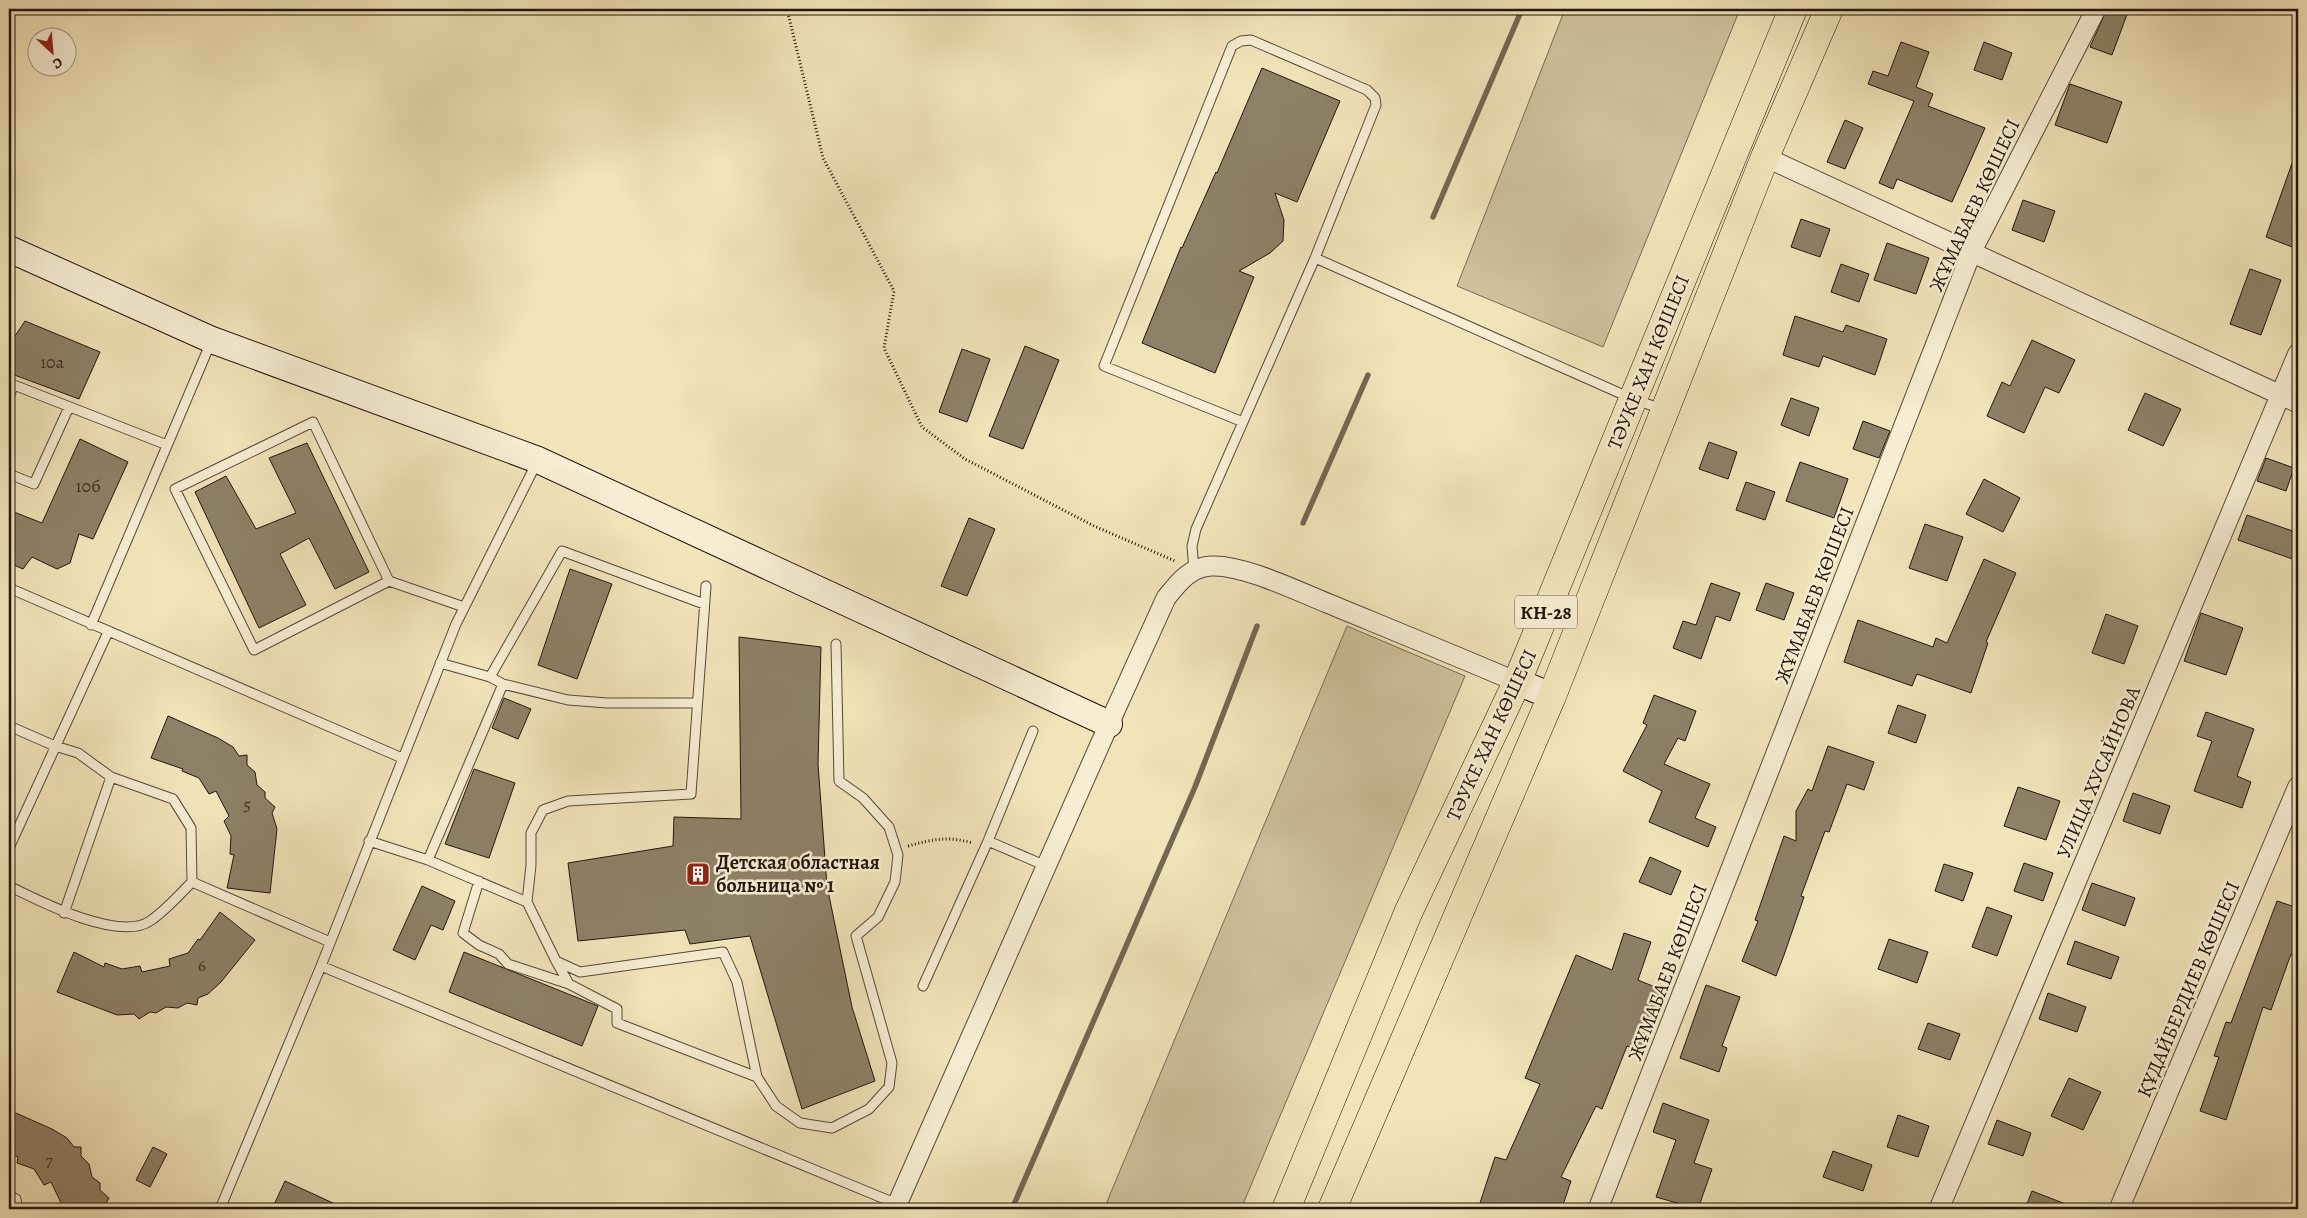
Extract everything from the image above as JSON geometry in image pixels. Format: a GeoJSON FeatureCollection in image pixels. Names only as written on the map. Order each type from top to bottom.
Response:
{"type":"FeatureCollection","features":[{"type":"Feature","properties":{"kind":"main road","name":"ТӘУКЕ ХАН КӨШЕСІ"},"geometry":{"type":"LineString","coordinates":[[1286,1209],[1408,912],[1517,682],[1793,9]]}},
{"type":"Feature","properties":{"kind":"main road","name":"ТӘУКЕ ХАН КӨШЕСІ"},"geometry":{"type":"LineString","coordinates":[[1332,1209],[1552,696],[1765,157],[1828,9]]}},
{"type":"Feature","properties":{"kind":"street","name":"ЖҰМАБАЕВ КӨШЕСІ"},"geometry":{"type":"LineString","coordinates":[[1598,1209],[1972,251],[2096,9]]}},
{"type":"Feature","properties":{"kind":"street"},"geometry":{"type":"LineString","coordinates":[[1765,157],[2298,403]]}},
{"type":"Feature","properties":{"kind":"street"},"geometry":{"type":"LineString","coordinates":[[9,249],[212,340],[538,460],[1109,724]]}},
{"type":"Feature","properties":{"kind":"street","name":"УЛИЦА ХУСАЙНОВА"},"geometry":{"type":"LineString","coordinates":[[1939,1209],[2298,353]]}},
{"type":"Feature","properties":{"kind":"street"},"geometry":{"type":"LineString","coordinates":[[896,1207],[1166,598],[1178,583],[1194,570],[1210,566],[1231,567],[1299,591],[1552,696]]}},
{"type":"Feature","properties":{"kind":"street","name":"ҚҰДАЙБЕРДИЕВ КӨШЕСІ"},"geometry":{"type":"LineString","coordinates":[[2119,1209],[2298,786]]}},
{"type":"Feature","properties":{"kind":"lane"},"geometry":{"type":"LineString","coordinates":[[1194,570],[1192,546],[1196,529],[1243,422],[1315,258],[1376,105],[1375,98],[1367,90],[1251,40],[1241,40],[1232,46],[1104,366],[1243,422]]}},
{"type":"Feature","properties":{"kind":"lane"},"geometry":{"type":"LineString","coordinates":[[1315,258],[1633,399],[1665,410]]}},
{"type":"Feature","properties":{"kind":"lane"},"geometry":{"type":"LineString","coordinates":[[91,625],[212,340]]}},
{"type":"Feature","properties":{"kind":"lane"},"geometry":{"type":"LineString","coordinates":[[9,396],[14,385],[167,445]]}},
{"type":"Feature","properties":{"kind":"lane"},"geometry":{"type":"LineString","coordinates":[[9,474],[34,484],[69,407]]}},
{"type":"Feature","properties":{"kind":"lane"},"geometry":{"type":"LineString","coordinates":[[389,582],[313,422],[175,489],[254,650],[389,582],[464,607]]}},
{"type":"Feature","properties":{"kind":"lane"},"geometry":{"type":"LineString","coordinates":[[220,1209],[321,966],[402,758],[464,607],[538,460]]}},
{"type":"Feature","properties":{"kind":"lane"},"geometry":{"type":"LineString","coordinates":[[490,677],[562,551],[704,604]]}},
{"type":"Feature","properties":{"kind":"lane"},"geometry":{"type":"LineString","coordinates":[[569,984],[527,902],[531,864],[531,832],[542,810],[568,801],[691,794],[706,586]]}},
{"type":"Feature","properties":{"kind":"lane"},"geometry":{"type":"LineString","coordinates":[[9,588],[402,758]]}},
{"type":"Feature","properties":{"kind":"lane"},"geometry":{"type":"LineString","coordinates":[[9,848],[108,632]]}},
{"type":"Feature","properties":{"kind":"lane"},"geometry":{"type":"LineString","coordinates":[[556,960],[580,972],[724,952],[737,982],[757,1077],[776,1106],[800,1124],[832,1128],[869,1109],[889,1087],[892,1063],[856,936],[878,917],[895,882],[898,855],[889,827],[863,798],[839,781],[836,644]]}},
{"type":"Feature","properties":{"kind":"lane"},"geometry":{"type":"LineString","coordinates":[[440,664],[490,677],[503,684],[568,700],[607,703],[697,702]]}},
{"type":"Feature","properties":{"kind":"lane"},"geometry":{"type":"LineString","coordinates":[[428,860],[503,684]]}},
{"type":"Feature","properties":{"kind":"lane"},"geometry":{"type":"LineString","coordinates":[[9,726],[55,746],[78,753],[111,777],[173,799],[191,828],[192,882],[149,922],[128,928],[64,913],[9,886]]}},
{"type":"Feature","properties":{"kind":"lane"},"geometry":{"type":"LineString","coordinates":[[923,986],[987,843],[1033,731]]}},
{"type":"Feature","properties":{"kind":"lane"},"geometry":{"type":"LineString","coordinates":[[64,913],[111,777]]}},
{"type":"Feature","properties":{"kind":"lane"},"geometry":{"type":"LineString","coordinates":[[369,841],[428,860],[527,902]]}},
{"type":"Feature","properties":{"kind":"lane"},"geometry":{"type":"LineString","coordinates":[[987,843],[1046,866]]}},
{"type":"Feature","properties":{"kind":"lane"},"geometry":{"type":"LineString","coordinates":[[479,881],[464,933],[480,945],[498,954],[508,964],[569,984],[617,1009],[617,1023],[757,1077]]}},
{"type":"Feature","properties":{"kind":"lane"},"geometry":{"type":"LineString","coordinates":[[192,882],[330,942]]}},
{"type":"Feature","properties":{"kind":"lane"},"geometry":{"type":"LineString","coordinates":[[321,966],[896,1207]]}},
{"type":"Feature","properties":{"kind":"lane"},"geometry":{"type":"LineString","coordinates":[[9,1195],[16,1199],[18,1209]]}},
{"type":"Feature","properties":{"kind":"path"},"geometry":{"type":"LineString","coordinates":[[787,9],[823,158],[894,291],[884,348],[922,427],[965,459],[1094,526],[1194,570]]}},
{"type":"Feature","properties":{"kind":"path"},"geometry":{"type":"LineString","coordinates":[[896,849],[936,838],[953,838],[987,843]]}},
{"type":"Feature","properties":{"kind":"shaded area"},"geometry":{"type":"Polygon","coordinates":[[[1565,9],[1740,9],[1603,347],[1457,286],[1565,9]]]}},
{"type":"Feature","properties":{"kind":"shaded area"},"geometry":{"type":"Polygon","coordinates":[[[1347,626],[1465,676],[1241,1209],[1104,1209],[1347,626]]]}},
{"type":"Feature","properties":{"kind":"building"},"geometry":{"type":"Polygon","coordinates":[[[2107,9],[2129,9],[2112,55],[2090,47],[2107,9]]]}},
{"type":"Feature","properties":{"kind":"building"},"geometry":{"type":"Polygon","coordinates":[[[1901,42],[1929,52],[1916,87],[1933,94],[1928,106],[1985,128],[1952,202],[1897,179],[1893,189],[1879,183],[1914,101],[1868,84],[1873,71],[1888,76],[1901,42]]]}},
{"type":"Feature","properties":{"kind":"building"},"geometry":{"type":"Polygon","coordinates":[[[1984,42],[2012,53],[2002,80],[1974,70],[1984,42]]]}},
{"type":"Feature","properties":{"kind":"building"},"geometry":{"type":"Polygon","coordinates":[[[1262,68],[1340,101],[1297,202],[1275,193],[1284,220],[1283,241],[1270,253],[1239,271],[1254,277],[1215,373],[1142,343],[1181,247],[1217,173],[1262,68]]]}},
{"type":"Feature","properties":{"kind":"building"},"geometry":{"type":"Polygon","coordinates":[[[2070,84],[2122,102],[2107,143],[2055,125],[2070,84]]]}},
{"type":"Feature","properties":{"kind":"building"},"geometry":{"type":"Polygon","coordinates":[[[1845,120],[1863,128],[1845,169],[1827,162],[1845,120]]]}},
{"type":"Feature","properties":{"kind":"building"},"geometry":{"type":"Polygon","coordinates":[[[2296,152],[2298,152],[2298,239],[2295,248],[2266,237],[2296,152]]]}},
{"type":"Feature","properties":{"kind":"building"},"geometry":{"type":"Polygon","coordinates":[[[2023,200],[2055,211],[2044,242],[2012,230],[2023,200]]]}},
{"type":"Feature","properties":{"kind":"building"},"geometry":{"type":"Polygon","coordinates":[[[1801,219],[1830,229],[1820,257],[1791,247],[1801,219]]]}},
{"type":"Feature","properties":{"kind":"building"},"geometry":{"type":"Polygon","coordinates":[[[1887,243],[1929,258],[1916,294],[1874,280],[1887,243]]]}},
{"type":"Feature","properties":{"kind":"building"},"geometry":{"type":"Polygon","coordinates":[[[1841,264],[1869,274],[1859,302],[1831,292],[1841,264]]]}},
{"type":"Feature","properties":{"kind":"building"},"geometry":{"type":"Polygon","coordinates":[[[2250,269],[2281,280],[2261,335],[2230,324],[2250,269]]]}},
{"type":"Feature","properties":{"kind":"building"},"geometry":{"type":"Polygon","coordinates":[[[1795,316],[1843,332],[1846,325],[1887,339],[1875,375],[1823,356],[1819,367],[1783,355],[1795,316]]]}},
{"type":"Feature","properties":{"kind":"building"},"geometry":{"type":"Polygon","coordinates":[[[25,321],[100,352],[79,399],[9,373],[9,334],[15,336],[25,321]]]}},
{"type":"Feature","properties":{"kind":"building"},"geometry":{"type":"Polygon","coordinates":[[[2032,340],[2075,360],[2059,393],[2045,387],[2024,433],[1987,416],[2002,382],[2010,386],[2032,340]]]}},
{"type":"Feature","properties":{"kind":"building"},"geometry":{"type":"Polygon","coordinates":[[[1025,346],[1059,360],[1023,449],[989,436],[1025,346]]]}},
{"type":"Feature","properties":{"kind":"building"},"geometry":{"type":"Polygon","coordinates":[[[962,349],[990,359],[967,422],[939,412],[962,349]]]}},
{"type":"Feature","properties":{"kind":"building"},"geometry":{"type":"Polygon","coordinates":[[[2145,393],[2181,409],[2163,446],[2128,430],[2145,393]]]}},
{"type":"Feature","properties":{"kind":"building"},"geometry":{"type":"Polygon","coordinates":[[[1791,398],[1819,408],[1809,436],[1781,425],[1791,398]]]}},
{"type":"Feature","properties":{"kind":"building"},"geometry":{"type":"Polygon","coordinates":[[[1863,421],[1890,431],[1879,458],[1853,449],[1863,421]]]}},
{"type":"Feature","properties":{"kind":"building"},"geometry":{"type":"Polygon","coordinates":[[[80,439],[128,462],[93,539],[79,534],[70,563],[57,569],[32,557],[23,569],[9,563],[9,510],[42,523],[80,439]]]}},
{"type":"Feature","properties":{"kind":"building"},"geometry":{"type":"Polygon","coordinates":[[[1709,442],[1737,452],[1728,479],[1699,469],[1709,442]]]}},
{"type":"Feature","properties":{"kind":"building"},"geometry":{"type":"Polygon","coordinates":[[[307,443],[369,572],[335,589],[309,538],[280,554],[306,605],[259,628],[195,492],[226,476],[256,529],[296,513],[269,458],[307,443]]]}},
{"type":"Feature","properties":{"kind":"building"},"geometry":{"type":"Polygon","coordinates":[[[2266,458],[2294,468],[2286,491],[2257,481],[2266,458]]]}},
{"type":"Feature","properties":{"kind":"building"},"geometry":{"type":"Polygon","coordinates":[[[1800,462],[1848,479],[1834,518],[1786,501],[1800,462]]]}},
{"type":"Feature","properties":{"kind":"building"},"geometry":{"type":"Polygon","coordinates":[[[1984,479],[2020,498],[2003,532],[1966,514],[1984,479]]]}},
{"type":"Feature","properties":{"kind":"building"},"geometry":{"type":"Polygon","coordinates":[[[1746,482],[1775,492],[1765,520],[1736,510],[1746,482]]]}},
{"type":"Feature","properties":{"kind":"building"},"geometry":{"type":"Polygon","coordinates":[[[2247,515],[2298,533],[2298,561],[2238,540],[2247,515]]]}},
{"type":"Feature","properties":{"kind":"building"},"geometry":{"type":"Polygon","coordinates":[[[969,518],[995,529],[967,596],[941,586],[969,518]]]}},
{"type":"Feature","properties":{"kind":"building"},"geometry":{"type":"Polygon","coordinates":[[[1925,524],[1963,537],[1947,581],[1909,568],[1925,524]]]}},
{"type":"Feature","properties":{"kind":"building"},"geometry":{"type":"Polygon","coordinates":[[[1984,559],[2016,573],[1986,642],[1988,643],[1971,693],[1917,674],[1912,686],[1844,662],[1858,620],[1933,647],[1936,638],[1947,643],[1984,559]]]}},
{"type":"Feature","properties":{"kind":"building"},"geometry":{"type":"Polygon","coordinates":[[[570,569],[612,584],[577,679],[538,665],[570,569]]]}},
{"type":"Feature","properties":{"kind":"building"},"geometry":{"type":"Polygon","coordinates":[[[1711,583],[1740,593],[1730,621],[1716,616],[1701,659],[1673,648],[1683,621],[1696,625],[1711,583]]]}},
{"type":"Feature","properties":{"kind":"building"},"geometry":{"type":"Polygon","coordinates":[[[1766,583],[1794,593],[1784,620],[1756,610],[1766,583]]]}},
{"type":"Feature","properties":{"kind":"building"},"geometry":{"type":"Polygon","coordinates":[[[2201,613],[2243,628],[2226,675],[2184,661],[2201,613]]]}},
{"type":"Feature","properties":{"kind":"building"},"geometry":{"type":"Polygon","coordinates":[[[2106,614],[2138,626],[2124,664],[2092,653],[2106,614]]]}},
{"type":"Feature","properties":{"kind":"building","name":"Детская областная больница № 1"},"geometry":{"type":"Polygon","coordinates":[[[739,637],[821,647],[818,764],[827,886],[852,1007],[875,1081],[802,1109],[750,936],[690,944],[685,930],[578,941],[568,863],[673,846],[674,817],[741,819],[739,637]]]}},
{"type":"Feature","properties":{"kind":"building"},"geometry":{"type":"Polygon","coordinates":[[[1654,695],[1696,711],[1685,741],[1678,738],[1664,764],[1710,784],[1695,818],[1716,827],[1708,847],[1649,822],[1662,791],[1623,771],[1647,725],[1643,723],[1654,695]]]}},
{"type":"Feature","properties":{"kind":"building"},"geometry":{"type":"Polygon","coordinates":[[[504,698],[531,709],[518,739],[492,728],[504,698]]]}},
{"type":"Feature","properties":{"kind":"building"},"geometry":{"type":"Polygon","coordinates":[[[1898,705],[1926,715],[1916,743],[1888,733],[1898,705]]]}},
{"type":"Feature","properties":{"kind":"building"},"geometry":{"type":"Polygon","coordinates":[[[2206,712],[2254,729],[2237,776],[2251,782],[2242,808],[2194,791],[2212,741],[2197,736],[2206,712]]]}},
{"type":"Feature","properties":{"kind":"building"},"geometry":{"type":"Polygon","coordinates":[[[168,716],[218,738],[233,747],[239,756],[247,755],[247,765],[255,772],[257,785],[265,792],[265,798],[275,807],[272,813],[277,829],[270,893],[227,888],[234,855],[230,854],[231,836],[224,821],[229,816],[216,791],[209,794],[199,778],[182,771],[183,769],[151,758],[168,716]]]}},
{"type":"Feature","properties":{"kind":"building"},"geometry":{"type":"Polygon","coordinates":[[[1828,746],[1874,762],[1864,790],[1847,784],[1829,832],[1825,831],[1801,896],[1804,897],[1776,976],[1742,961],[1758,921],[1755,920],[1784,836],[1796,841],[1796,811],[1808,789],[1812,791],[1828,746]]]}},
{"type":"Feature","properties":{"kind":"building"},"geometry":{"type":"Polygon","coordinates":[[[474,769],[515,783],[489,858],[445,844],[474,769]]]}},
{"type":"Feature","properties":{"kind":"building"},"geometry":{"type":"Polygon","coordinates":[[[2018,787],[2060,801],[2046,840],[2004,826],[2018,787]]]}},
{"type":"Feature","properties":{"kind":"building"},"geometry":{"type":"Polygon","coordinates":[[[2133,793],[2170,806],[2160,834],[2123,821],[2133,793]]]}},
{"type":"Feature","properties":{"kind":"building"},"geometry":{"type":"Polygon","coordinates":[[[1650,857],[1681,871],[1671,895],[1639,882],[1650,857]]]}},
{"type":"Feature","properties":{"kind":"building"},"geometry":{"type":"Polygon","coordinates":[[[2024,863],[2053,873],[2043,901],[2014,891],[2024,863]]]}},
{"type":"Feature","properties":{"kind":"building"},"geometry":{"type":"Polygon","coordinates":[[[1944,864],[1973,873],[1963,901],[1935,891],[1944,864]]]}},
{"type":"Feature","properties":{"kind":"building"},"geometry":{"type":"Polygon","coordinates":[[[2092,883],[2135,898],[2125,926],[2082,910],[2092,883]]]}},
{"type":"Feature","properties":{"kind":"building"},"geometry":{"type":"Polygon","coordinates":[[[422,886],[455,901],[443,930],[431,925],[415,960],[393,950],[422,886]]]}},
{"type":"Feature","properties":{"kind":"building"},"geometry":{"type":"Polygon","coordinates":[[[2277,901],[2298,908],[2298,957],[2291,954],[2271,1010],[2263,1007],[2226,1120],[2200,1111],[2219,1057],[2214,1056],[2226,1022],[2231,1023],[2277,901]]]}},
{"type":"Feature","properties":{"kind":"building"},"geometry":{"type":"Polygon","coordinates":[[[1987,907],[2012,916],[1997,956],[1972,947],[1987,907]]]}},
{"type":"Feature","properties":{"kind":"building"},"geometry":{"type":"Polygon","coordinates":[[[220,912],[255,940],[221,982],[208,994],[198,998],[197,1005],[187,1003],[178,1008],[166,1007],[156,1013],[150,1012],[139,1019],[134,1014],[117,1015],[57,992],[74,952],[104,967],[105,963],[122,969],[140,966],[142,972],[170,966],[169,959],[188,953],[220,912]]]}},
{"type":"Feature","properties":{"kind":"building"},"geometry":{"type":"Polygon","coordinates":[[[1624,933],[1651,942],[1638,980],[1667,992],[1642,1052],[1627,1046],[1602,1109],[1596,1106],[1561,1177],[1571,1181],[1562,1208],[1548,1203],[1546,1209],[1478,1209],[1495,1157],[1506,1160],[1540,1084],[1525,1078],[1576,955],[1612,970],[1624,933]]]}},
{"type":"Feature","properties":{"kind":"building"},"geometry":{"type":"Polygon","coordinates":[[[1889,939],[1928,952],[1917,983],[1878,969],[1889,939]]]}},
{"type":"Feature","properties":{"kind":"building"},"geometry":{"type":"Polygon","coordinates":[[[2075,941],[2119,957],[2111,979],[2067,964],[2075,941]]]}},
{"type":"Feature","properties":{"kind":"building"},"geometry":{"type":"Polygon","coordinates":[[[464,952],[598,1006],[582,1046],[449,992],[464,952]]]}},
{"type":"Feature","properties":{"kind":"building"},"geometry":{"type":"Polygon","coordinates":[[[1706,985],[1740,997],[1722,1046],[1727,1048],[1719,1072],[1680,1058],[1706,985]]]}},
{"type":"Feature","properties":{"kind":"building"},"geometry":{"type":"Polygon","coordinates":[[[2048,993],[2086,1007],[2077,1032],[2039,1019],[2048,993]]]}},
{"type":"Feature","properties":{"kind":"building"},"geometry":{"type":"Polygon","coordinates":[[[1928,1023],[1960,1034],[1950,1060],[1918,1049],[1928,1023]]]}},
{"type":"Feature","properties":{"kind":"building"},"geometry":{"type":"Polygon","coordinates":[[[2069,1078],[2101,1092],[2083,1130],[2051,1116],[2069,1078]]]}},
{"type":"Feature","properties":{"kind":"building"},"geometry":{"type":"Polygon","coordinates":[[[1663,1103],[1709,1120],[1694,1163],[1712,1169],[1698,1209],[1656,1197],[1676,1140],[1653,1132],[1663,1103]]]}},
{"type":"Feature","properties":{"kind":"building"},"geometry":{"type":"Polygon","coordinates":[[[9,1110],[52,1129],[67,1138],[74,1147],[81,1147],[81,1156],[89,1164],[92,1177],[100,1183],[100,1190],[109,1198],[103,1209],[64,1209],[51,1182],[44,1185],[34,1169],[17,1163],[18,1157],[9,1153],[9,1110]]]}},
{"type":"Feature","properties":{"kind":"building"},"geometry":{"type":"Polygon","coordinates":[[[1898,1115],[1929,1126],[1918,1157],[1887,1147],[1898,1115]]]}},
{"type":"Feature","properties":{"kind":"building"},"geometry":{"type":"Polygon","coordinates":[[[1997,1120],[2031,1133],[2023,1156],[1988,1144],[1997,1120]]]}},
{"type":"Feature","properties":{"kind":"building"},"geometry":{"type":"Polygon","coordinates":[[[153,1147],[167,1154],[150,1187],[136,1180],[153,1147]]]}},
{"type":"Feature","properties":{"kind":"building"},"geometry":{"type":"Polygon","coordinates":[[[1833,1151],[1872,1165],[1863,1191],[1823,1177],[1833,1151]]]}},
{"type":"Feature","properties":{"kind":"building"},"geometry":{"type":"Polygon","coordinates":[[[285,1181],[346,1209],[272,1209],[285,1181]]]}},
{"type":"Feature","properties":{"kind":"building"},"geometry":{"type":"Polygon","coordinates":[[[2032,1191],[2076,1208],[2076,1209],[2025,1209],[2032,1191]]]}},
{"type":"Feature","properties":{"kind":"waterway"},"geometry":{"type":"LineString","coordinates":[[1433,217],[1522,9]]}},
{"type":"Feature","properties":{"kind":"waterway"},"geometry":{"type":"LineString","coordinates":[[1303,523],[1368,375]]}},
{"type":"Feature","properties":{"kind":"waterway"},"geometry":{"type":"LineString","coordinates":[[1012,1209],[1195,787],[1257,626]]}},
{"type":"Feature","properties":{"kind":"place","name":"Детская областная больница № 1"},"geometry":{"type":"Point","coordinates":[698,874]}}]}
